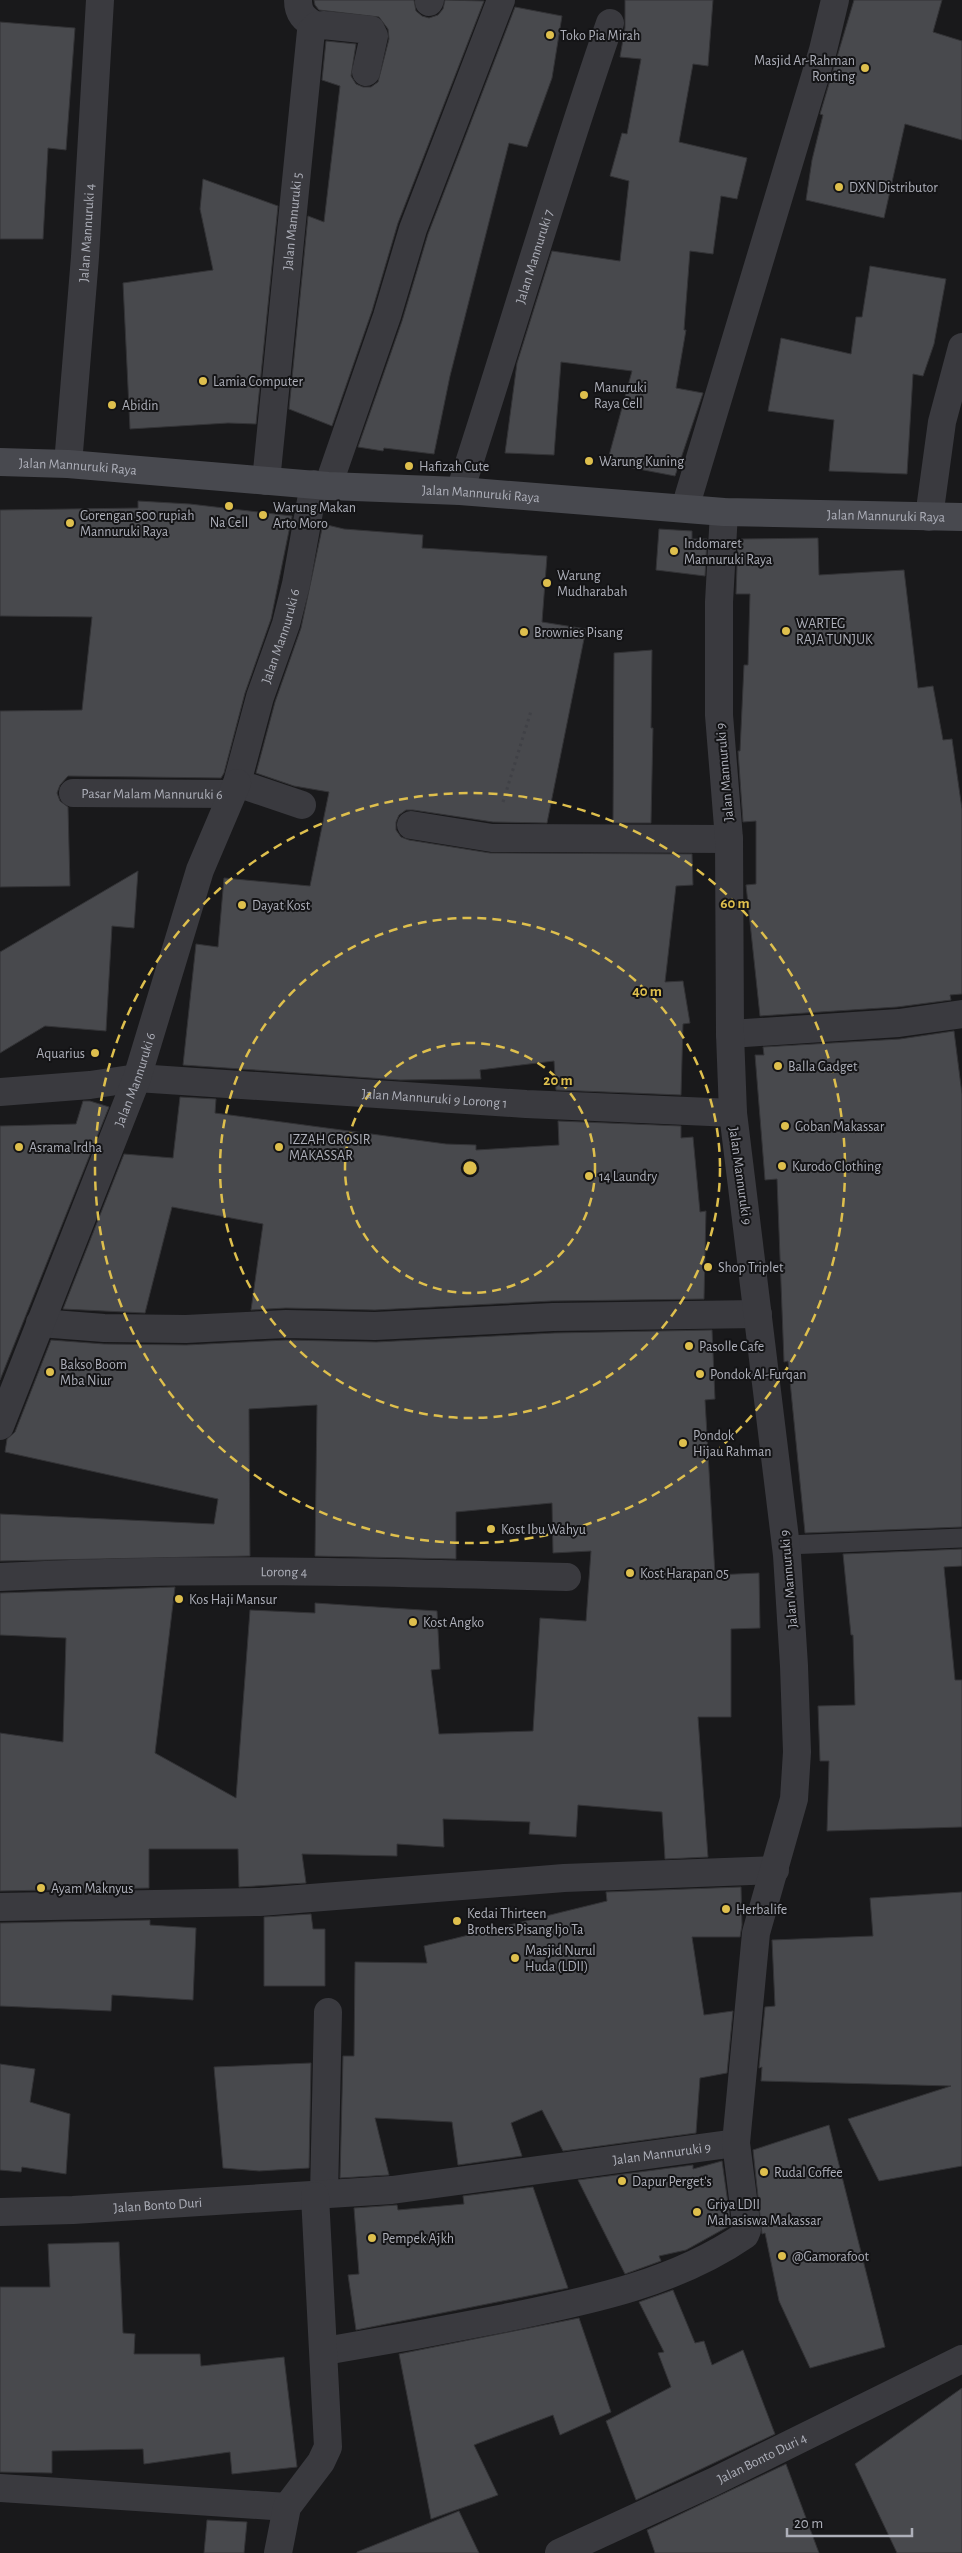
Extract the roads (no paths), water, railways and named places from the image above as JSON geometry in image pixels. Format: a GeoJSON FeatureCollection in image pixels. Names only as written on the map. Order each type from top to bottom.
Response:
{"type":"FeatureCollection","features":[{"type":"Feature","properties":{"kind":"street","name":"Jalan Mannuruki 4"},"geometry":{"type":"LineString","coordinates":[[68,464],[85,256],[100,0]]}},
{"type":"Feature","properties":{"kind":"street"},"geometry":{"type":"LineString","coordinates":[[298,0],[299,11],[304,20],[316,26],[371,30],[374,36],[366,72]]}},
{"type":"Feature","properties":{"kind":"street","name":"Jalan Mannuruki 6"},"geometry":{"type":"LineString","coordinates":[[0,1426],[137,1078],[200,870],[234,788],[260,697],[286,624],[321,485],[387,316],[413,229],[501,0]]}},
{"type":"Feature","properties":{"kind":"street"},"geometry":{"type":"LineString","coordinates":[[685,508],[823,50],[835,0]]}},
{"type":"Feature","properties":{"kind":"street","name":"Jalan Mannuruki 7"},"geometry":{"type":"LineString","coordinates":[[460,491],[517,317],[571,135],[610,23]]}},
{"type":"Feature","properties":{"kind":"street","name":"Jalan Mannuruki 5"},"geometry":{"type":"LineString","coordinates":[[266,481],[312,30],[316,26]]}},
{"type":"Feature","properties":{"kind":"street"},"geometry":{"type":"LineString","coordinates":[[929,517],[942,422],[962,347]]}},
{"type":"Feature","properties":{"kind":"street","name":"Jalan Mannuruki Raya"},"geometry":{"type":"LineString","coordinates":[[0,462],[68,464],[321,485],[460,491],[724,512],[962,518]]}},
{"type":"Feature","properties":{"kind":"street","name":"Jalan Mannuruki 9"},"geometry":{"type":"LineString","coordinates":[[724,512],[718,602],[719,715],[729,839],[730,1034],[733,1114],[786,1545],[794,1666],[796,1752],[794,1799],[775,1870]]}},
{"type":"Feature","properties":{"kind":"street"},"geometry":{"type":"LineString","coordinates":[[234,788],[302,805]]}},
{"type":"Feature","properties":{"kind":"street","name":"Pasar Malam Mannuruki 6"},"geometry":{"type":"LineString","coordinates":[[73,793],[234,788]]}},
{"type":"Feature","properties":{"kind":"street"},"geometry":{"type":"LineString","coordinates":[[411,825],[492,838],[729,839]]}},
{"type":"Feature","properties":{"kind":"street"},"geometry":{"type":"LineString","coordinates":[[730,1034],[899,1023],[962,1014]]}},
{"type":"Feature","properties":{"kind":"street","name":"Jalan Mannuruki 9 Lorong 1"},"geometry":{"type":"LineString","coordinates":[[0,1092],[90,1085],[137,1078],[526,1104],[733,1114]]}},
{"type":"Feature","properties":{"kind":"street"},"geometry":{"type":"LineString","coordinates":[[40,1323],[104,1328],[186,1329],[286,1324],[375,1326],[553,1317],[758,1314]]}},
{"type":"Feature","properties":{"kind":"street","name":"Lorong 4"},"geometry":{"type":"LineString","coordinates":[[0,1577],[96,1572],[567,1577]]}},
{"type":"Feature","properties":{"kind":"street"},"geometry":{"type":"LineString","coordinates":[[0,1907],[260,1902],[564,1878],[775,1870],[756,1933],[736,2143],[747,2230],[744,2235],[712,2255],[664,2277],[581,2302],[420,2335],[324,2352]]}},
{"type":"Feature","properties":{"kind":"street"},"geometry":{"type":"LineString","coordinates":[[278,2553],[287,2507],[321,2462],[328,2447],[319,2196],[328,2012]]}},
{"type":"Feature","properties":{"kind":"street","name":"Jalan Mannuruki 9"},"geometry":{"type":"LineString","coordinates":[[319,2196],[392,2190],[736,2143]]}},
{"type":"Feature","properties":{"kind":"street","name":"Jalan Bonto Duri"},"geometry":{"type":"LineString","coordinates":[[0,2212],[319,2196]]}},
{"type":"Feature","properties":{"kind":"street","name":"Jalan Bonto Duri 4"},"geometry":{"type":"LineString","coordinates":[[559,2553],[713,2482],[962,2359]]}},
{"type":"Feature","properties":{"kind":"street"},"geometry":{"type":"LineString","coordinates":[[0,2488],[287,2507]]}},
{"type":"Feature","properties":{"kind":"lane"},"geometry":{"type":"LineString","coordinates":[[786,1545],[962,1538]]}},
{"type":"Feature","properties":{"kind":"place","name":"Toko Pia Mirah"},"geometry":{"type":"Point","coordinates":[550,35]}},
{"type":"Feature","properties":{"kind":"place","name":"Masjid Ar-Rahman Ronting"},"geometry":{"type":"Point","coordinates":[865,68]}},
{"type":"Feature","properties":{"kind":"place","name":"DXN Distributor"},"geometry":{"type":"Point","coordinates":[839,187]}},
{"type":"Feature","properties":{"kind":"place","name":"Lamia Computer"},"geometry":{"type":"Point","coordinates":[203,381]}},
{"type":"Feature","properties":{"kind":"place","name":"Manuruki Raya Cell"},"geometry":{"type":"Point","coordinates":[584,395]}},
{"type":"Feature","properties":{"kind":"place","name":"Abidin"},"geometry":{"type":"Point","coordinates":[112,405]}},
{"type":"Feature","properties":{"kind":"place","name":"Warung Kuning"},"geometry":{"type":"Point","coordinates":[589,461]}},
{"type":"Feature","properties":{"kind":"place","name":"Hafizah Cute"},"geometry":{"type":"Point","coordinates":[409,466]}},
{"type":"Feature","properties":{"kind":"place","name":"Na Cell"},"geometry":{"type":"Point","coordinates":[229,506]}},
{"type":"Feature","properties":{"kind":"place","name":"Warung Makan Arto Moro"},"geometry":{"type":"Point","coordinates":[263,515]}},
{"type":"Feature","properties":{"kind":"place","name":"Gorengan 500 rupiah Mannuruki Raya"},"geometry":{"type":"Point","coordinates":[70,523]}},
{"type":"Feature","properties":{"kind":"place","name":"Indomaret Mannuruki Raya"},"geometry":{"type":"Point","coordinates":[674,551]}},
{"type":"Feature","properties":{"kind":"place","name":"Warung Mudharabah"},"geometry":{"type":"Point","coordinates":[547,583]}},
{"type":"Feature","properties":{"kind":"place","name":"WARTEG RAJA TUNJUK"},"geometry":{"type":"Point","coordinates":[786,631]}},
{"type":"Feature","properties":{"kind":"place","name":"Brownies Pisang"},"geometry":{"type":"Point","coordinates":[524,632]}},
{"type":"Feature","properties":{"kind":"place","name":"Dayat Kost"},"geometry":{"type":"Point","coordinates":[242,905]}},
{"type":"Feature","properties":{"kind":"place","name":"Aquarius"},"geometry":{"type":"Point","coordinates":[95,1053]}},
{"type":"Feature","properties":{"kind":"place","name":"Balla Gadget"},"geometry":{"type":"Point","coordinates":[778,1066]}},
{"type":"Feature","properties":{"kind":"place","name":"Goban Makassar"},"geometry":{"type":"Point","coordinates":[785,1126]}},
{"type":"Feature","properties":{"kind":"place","name":"Asrama Irdha"},"geometry":{"type":"Point","coordinates":[19,1147]}},
{"type":"Feature","properties":{"kind":"place","name":"IZZAH GROSIR MAKASSAR"},"geometry":{"type":"Point","coordinates":[279,1147]}},
{"type":"Feature","properties":{"kind":"place","name":"Kurodo Clothing"},"geometry":{"type":"Point","coordinates":[782,1166]}},
{"type":"Feature","properties":{"kind":"place","name":"14 Laundry"},"geometry":{"type":"Point","coordinates":[589,1176]}},
{"type":"Feature","properties":{"kind":"place","name":"Shop Triplet"},"geometry":{"type":"Point","coordinates":[708,1267]}},
{"type":"Feature","properties":{"kind":"place","name":"Pasolle Cafe"},"geometry":{"type":"Point","coordinates":[689,1346]}},
{"type":"Feature","properties":{"kind":"place","name":"Bakso Boom Mba Niur"},"geometry":{"type":"Point","coordinates":[50,1372]}},
{"type":"Feature","properties":{"kind":"place","name":"Pondok Al-Furqan"},"geometry":{"type":"Point","coordinates":[700,1374]}},
{"type":"Feature","properties":{"kind":"place","name":"Pondok Hijau Rahman"},"geometry":{"type":"Point","coordinates":[683,1443]}},
{"type":"Feature","properties":{"kind":"place","name":"Kost Ibu Wahyu"},"geometry":{"type":"Point","coordinates":[491,1529]}},
{"type":"Feature","properties":{"kind":"place","name":"Kost Harapan 05"},"geometry":{"type":"Point","coordinates":[630,1573]}},
{"type":"Feature","properties":{"kind":"place","name":"Kos Haji Mansur"},"geometry":{"type":"Point","coordinates":[179,1599]}},
{"type":"Feature","properties":{"kind":"place","name":"Kost Angko"},"geometry":{"type":"Point","coordinates":[413,1622]}},
{"type":"Feature","properties":{"kind":"place","name":"Ayam Maknyus"},"geometry":{"type":"Point","coordinates":[41,1888]}},
{"type":"Feature","properties":{"kind":"place","name":"Herbalife"},"geometry":{"type":"Point","coordinates":[726,1909]}},
{"type":"Feature","properties":{"kind":"place","name":"Kedai Thirteen Brothers Pisang Ijo Ta"},"geometry":{"type":"Point","coordinates":[457,1921]}},
{"type":"Feature","properties":{"kind":"place","name":"Masjid Nurul Huda (LDII)"},"geometry":{"type":"Point","coordinates":[515,1958]}},
{"type":"Feature","properties":{"kind":"place","name":"Rudal Coffee"},"geometry":{"type":"Point","coordinates":[764,2172]}},
{"type":"Feature","properties":{"kind":"place","name":"Dapur Perget's"},"geometry":{"type":"Point","coordinates":[622,2181]}},
{"type":"Feature","properties":{"kind":"place","name":"Griya LDII Mahasiswa Makassar"},"geometry":{"type":"Point","coordinates":[697,2212]}},
{"type":"Feature","properties":{"kind":"place","name":"Pempek Ajkh"},"geometry":{"type":"Point","coordinates":[372,2238]}},
{"type":"Feature","properties":{"kind":"place","name":"@Gamorafoot"},"geometry":{"type":"Point","coordinates":[782,2256]}}]}
